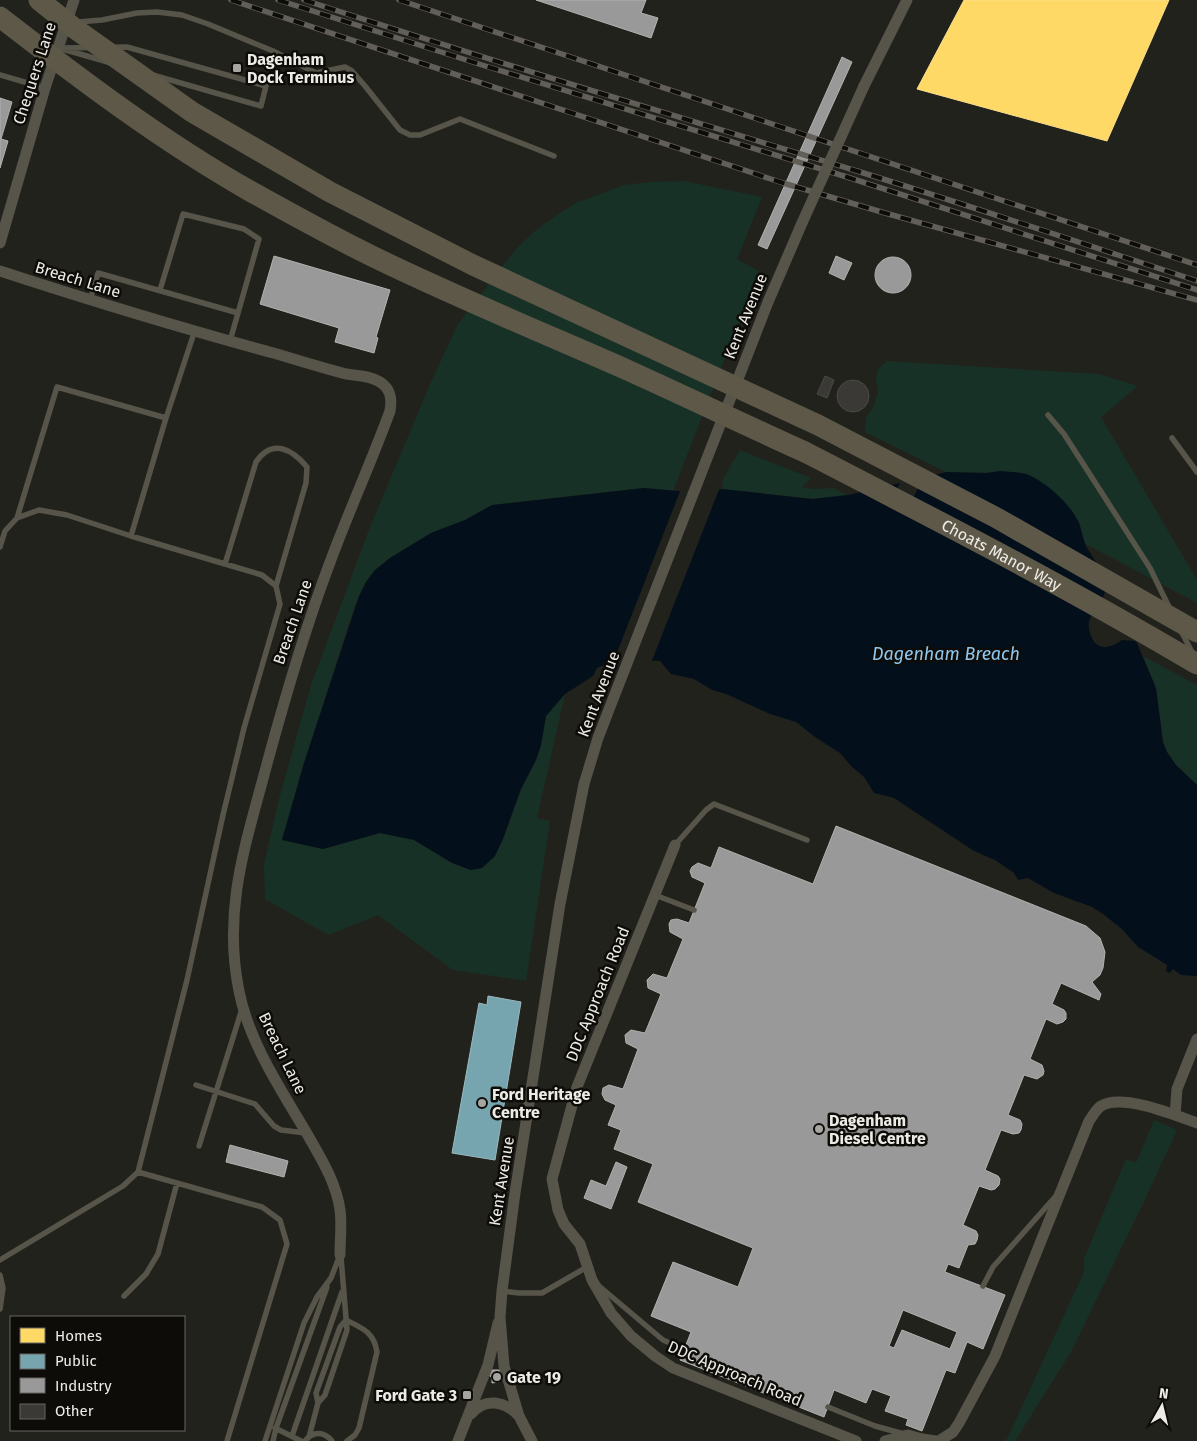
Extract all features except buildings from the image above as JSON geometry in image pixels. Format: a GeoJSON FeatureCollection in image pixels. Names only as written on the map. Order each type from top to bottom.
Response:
{"type":"FeatureCollection","features":[{"type":"Feature","properties":{"kind":"highway","name":"Choats Manor Way"},"geometry":{"type":"LineString","coordinates":[[39,0],[74,28],[192,112],[330,192],[473,265],[818,425],[995,517],[1197,632]]}},
{"type":"Feature","properties":{"kind":"highway","name":"Choats Manor Way"},"geometry":{"type":"LineString","coordinates":[[0,17],[116,105],[182,150],[248,190],[314,226],[428,283],[628,371],[805,452],[991,548],[1197,663]]}},
{"type":"Feature","properties":{"kind":"street","name":"Chequers Lane"},"geometry":{"type":"LineString","coordinates":[[0,239],[45,88],[74,0]]}},
{"type":"Feature","properties":{"kind":"street","name":"Kent Avenue"},"geometry":{"type":"LineString","coordinates":[[532,1441],[519,1416],[504,1366],[500,1316],[514,1202],[560,904],[584,784],[598,738],[622,674],[768,302],[864,86],[907,0]]}},
{"type":"Feature","properties":{"kind":"street","name":"Breach Lane"},"geometry":{"type":"LineString","coordinates":[[0,271],[230,342],[348,374],[371,378],[380,382],[390,392],[392,404],[388,418],[328,566],[289,681],[244,848],[233,915],[233,943],[238,989],[243,1007],[257,1042],[328,1170],[340,1210],[340,1255]]}},
{"type":"Feature","properties":{"kind":"street","name":"DDC Approach Road"},"geometry":{"type":"LineString","coordinates":[[675,845],[577,1087],[552,1179],[558,1210],[564,1224],[580,1244],[592,1280],[611,1313],[631,1336],[655,1356],[673,1368],[856,1441]]}},
{"type":"Feature","properties":{"kind":"street"},"geometry":{"type":"LineString","coordinates":[[1175,1116],[1178,1089],[1197,1039]]}},
{"type":"Feature","properties":{"kind":"street"},"geometry":{"type":"LineString","coordinates":[[885,1441],[908,1435],[922,1440],[937,1441],[953,1432],[959,1423],[996,1356],[1089,1121],[1100,1106],[1116,1101],[1125,1101],[1197,1123]]}},
{"type":"Feature","properties":{"kind":"street"},"geometry":{"type":"LineString","coordinates":[[458,1441],[488,1365],[500,1316]]}},
{"type":"Feature","properties":{"kind":"street"},"geometry":{"type":"LineString","coordinates":[[467,1420],[478,1406],[492,1402],[504,1404],[519,1416]]}},
{"type":"Feature","properties":{"kind":"lane"},"geometry":{"type":"LineString","coordinates":[[67,22],[102,20],[137,13],[157,12],[182,15],[273,51],[316,73],[345,67],[352,71],[400,130],[410,135],[420,134],[460,119],[554,156]]}},
{"type":"Feature","properties":{"kind":"lane"},"geometry":{"type":"LineString","coordinates":[[127,46],[266,86],[261,106],[59,48],[127,46]]}},
{"type":"Feature","properties":{"kind":"lane"},"geometry":{"type":"LineString","coordinates":[[0,75],[45,88]]}},
{"type":"Feature","properties":{"kind":"lane"},"geometry":{"type":"LineString","coordinates":[[160,290],[183,214],[244,229],[259,239],[230,342]]}},
{"type":"Feature","properties":{"kind":"lane"},"geometry":{"type":"LineString","coordinates":[[90,300],[98,272],[238,313]]}},
{"type":"Feature","properties":{"kind":"lane"},"geometry":{"type":"LineString","coordinates":[[131,536],[166,418],[195,330]]}},
{"type":"Feature","properties":{"kind":"lane"},"geometry":{"type":"LineString","coordinates":[[0,547],[6,531],[18,518],[57,387],[166,418]]}},
{"type":"Feature","properties":{"kind":"lane"},"geometry":{"type":"LineString","coordinates":[[1048,415],[1064,434],[1150,568],[1197,663]]}},
{"type":"Feature","properties":{"kind":"lane"},"geometry":{"type":"LineString","coordinates":[[1172,438],[1197,472]]}},
{"type":"Feature","properties":{"kind":"lane"},"geometry":{"type":"LineString","coordinates":[[0,1260],[123,1186],[138,1172],[187,980],[223,814],[244,728],[280,604],[276,586],[306,483],[307,467],[300,458],[288,449],[272,449],[262,454],[256,462],[224,564]]}},
{"type":"Feature","properties":{"kind":"lane"},"geometry":{"type":"LineString","coordinates":[[18,518],[39,510],[67,515],[262,575],[276,586]]}},
{"type":"Feature","properties":{"kind":"lane"},"geometry":{"type":"LineString","coordinates":[[675,845],[706,810],[714,804],[807,840]]}},
{"type":"Feature","properties":{"kind":"lane"},"geometry":{"type":"LineString","coordinates":[[655,896],[694,910]]}},
{"type":"Feature","properties":{"kind":"lane"},"geometry":{"type":"LineString","coordinates":[[199,1146],[243,1007]]}},
{"type":"Feature","properties":{"kind":"lane"},"geometry":{"type":"LineString","coordinates":[[196,1084],[256,1104],[274,1126],[281,1130],[306,1133]]}},
{"type":"Feature","properties":{"kind":"lane"},"geometry":{"type":"LineString","coordinates":[[138,1172],[262,1208],[280,1220],[286,1244],[227,1441]]}},
{"type":"Feature","properties":{"kind":"lane"},"geometry":{"type":"LineString","coordinates":[[124,1296],[146,1274],[158,1254],[177,1183]]}},
{"type":"Feature","properties":{"kind":"lane"},"geometry":{"type":"LineString","coordinates":[[982,1286],[992,1267],[1062,1189]]}},
{"type":"Feature","properties":{"kind":"lane"},"geometry":{"type":"LineString","coordinates":[[265,1441],[273,1427],[340,1255]]}},
{"type":"Feature","properties":{"kind":"lane"},"geometry":{"type":"LineString","coordinates":[[307,1439],[318,1403],[316,1393],[340,1327],[346,1320],[340,1255]]}},
{"type":"Feature","properties":{"kind":"lane"},"geometry":{"type":"LineString","coordinates":[[502,1291],[542,1293],[587,1267]]}},
{"type":"Feature","properties":{"kind":"lane"},"geometry":{"type":"LineString","coordinates":[[0,1275],[3,1288],[0,1309]]}},
{"type":"Feature","properties":{"kind":"lane"},"geometry":{"type":"LineString","coordinates":[[273,1441],[273,1427],[304,1323],[317,1297],[330,1278]]}},
{"type":"Feature","properties":{"kind":"lane"},"geometry":{"type":"LineString","coordinates":[[592,1280],[663,1340],[684,1349]]}},
{"type":"Feature","properties":{"kind":"lane"},"geometry":{"type":"LineString","coordinates":[[292,1436],[343,1289]]}},
{"type":"Feature","properties":{"kind":"lane"},"geometry":{"type":"LineString","coordinates":[[346,1320],[366,1330],[374,1341],[377,1352],[359,1428],[355,1435],[347,1441]]}},
{"type":"Feature","properties":{"kind":"lane"},"geometry":{"type":"LineString","coordinates":[[828,1407],[875,1426],[908,1435]]}},
{"type":"Feature","properties":{"kind":"lane"},"geometry":{"type":"LineString","coordinates":[[273,1427],[301,1441]]}},
{"type":"Feature","properties":{"kind":"lane"},"geometry":{"type":"LineString","coordinates":[[307,1439],[313,1434],[322,1433],[332,1441]]}},
{"type":"Feature","properties":{"kind":"green space"},"geometry":{"type":"Polygon","coordinates":[[[684,181],[762,197],[737,259],[759,271],[673,491],[643,488],[492,505],[465,520],[431,533],[390,558],[375,570],[366,582],[354,608],[304,763],[282,840],[323,849],[380,833],[414,840],[452,863],[471,870],[482,868],[503,839],[521,789],[536,760],[541,745],[546,716],[565,694],[537,818],[550,821],[526,981],[453,970],[378,915],[328,935],[265,899],[264,865],[279,799],[311,685],[370,527],[431,382],[458,324],[515,250],[536,230],[557,215],[576,203],[624,185],[684,181]]]}},
{"type":"Feature","properties":{"kind":"green space"},"geometry":{"type":"Polygon","coordinates":[[[887,361],[1099,374],[1138,386],[1101,417],[1197,580],[1197,603],[1084,543],[1079,522],[1000,471],[987,473],[946,472],[865,432],[866,418],[873,408],[878,392],[877,370],[887,361]]]}},
{"type":"Feature","properties":{"kind":"green space"},"geometry":{"type":"Polygon","coordinates":[[[740,450],[811,478],[802,487],[814,489],[833,488],[848,495],[813,499],[722,489],[723,479],[740,450]]]}},
{"type":"Feature","properties":{"kind":"green space"},"geometry":{"type":"Polygon","coordinates":[[[1143,656],[1197,685],[1197,785],[1176,765],[1167,752],[1163,742],[1156,688],[1143,656]]]}},
{"type":"Feature","properties":{"kind":"green space"},"geometry":{"type":"Polygon","coordinates":[[[1154,1120],[1177,1130],[1149,1191],[1071,1352],[1015,1441],[1003,1441],[1007,1439],[1084,1272],[1084,1259],[1126,1159],[1136,1163],[1154,1120]]]}},
{"type":"Feature","properties":{"kind":"water","name":"Dagenham Breach"},"geometry":{"type":"Polygon","coordinates":[[[1000,471],[1030,475],[1053,491],[1071,509],[1106,585],[1103,597],[1090,618],[1089,629],[1091,636],[1097,645],[1106,647],[1122,640],[1136,641],[1156,688],[1163,742],[1167,752],[1176,765],[1197,785],[1197,976],[1181,975],[1173,969],[1170,973],[1166,971],[1167,965],[1138,947],[1122,929],[1092,907],[1054,893],[1028,878],[1018,880],[1014,873],[995,860],[974,851],[894,798],[874,793],[864,777],[840,753],[796,722],[770,714],[726,694],[712,690],[694,679],[671,674],[660,661],[649,661],[622,667],[605,665],[597,668],[593,676],[565,694],[546,716],[541,745],[536,760],[521,789],[503,839],[495,856],[482,868],[471,870],[452,863],[414,840],[380,833],[323,849],[282,840],[304,763],[359,596],[375,570],[390,558],[431,533],[465,520],[492,505],[644,488],[678,491],[713,491],[722,489],[813,499],[848,495],[900,483],[888,507],[905,515],[923,478],[946,472],[987,473],[1000,471]]]}},
{"type":"Feature","properties":{"kind":"pier"},"geometry":{"type":"Polygon","coordinates":[[[720,487],[651,663],[616,669],[611,668],[681,489],[720,487]]]}},
{"type":"Feature","properties":{"kind":"railway"},"geometry":{"type":"LineString","coordinates":[[231,0],[783,183],[1197,300]]}},
{"type":"Feature","properties":{"kind":"railway"},"geometry":{"type":"LineString","coordinates":[[278,0],[847,177],[1197,290]]}},
{"type":"Feature","properties":{"kind":"railway"},"geometry":{"type":"LineString","coordinates":[[304,0],[511,66],[900,184],[1197,281]]}},
{"type":"Feature","properties":{"kind":"railway"},"geometry":{"type":"LineString","coordinates":[[399,0],[1197,265]]}},
{"type":"Feature","properties":{"kind":"place","name":"Dagenham Dock Terminus"},"geometry":{"type":"Point","coordinates":[237,68]}},
{"type":"Feature","properties":{"kind":"place","name":"Ford Heritage Centre"},"geometry":{"type":"Point","coordinates":[482,1103]}},
{"type":"Feature","properties":{"kind":"place","name":"Dagenham Diesel Centre"},"geometry":{"type":"Point","coordinates":[819,1129]}},
{"type":"Feature","properties":{"kind":"place","name":"Gate 19"},"geometry":{"type":"Point","coordinates":[497,1377]}},
{"type":"Feature","properties":{"kind":"place","name":"Ford Gate 3"},"geometry":{"type":"Point","coordinates":[467,1395]}}]}
